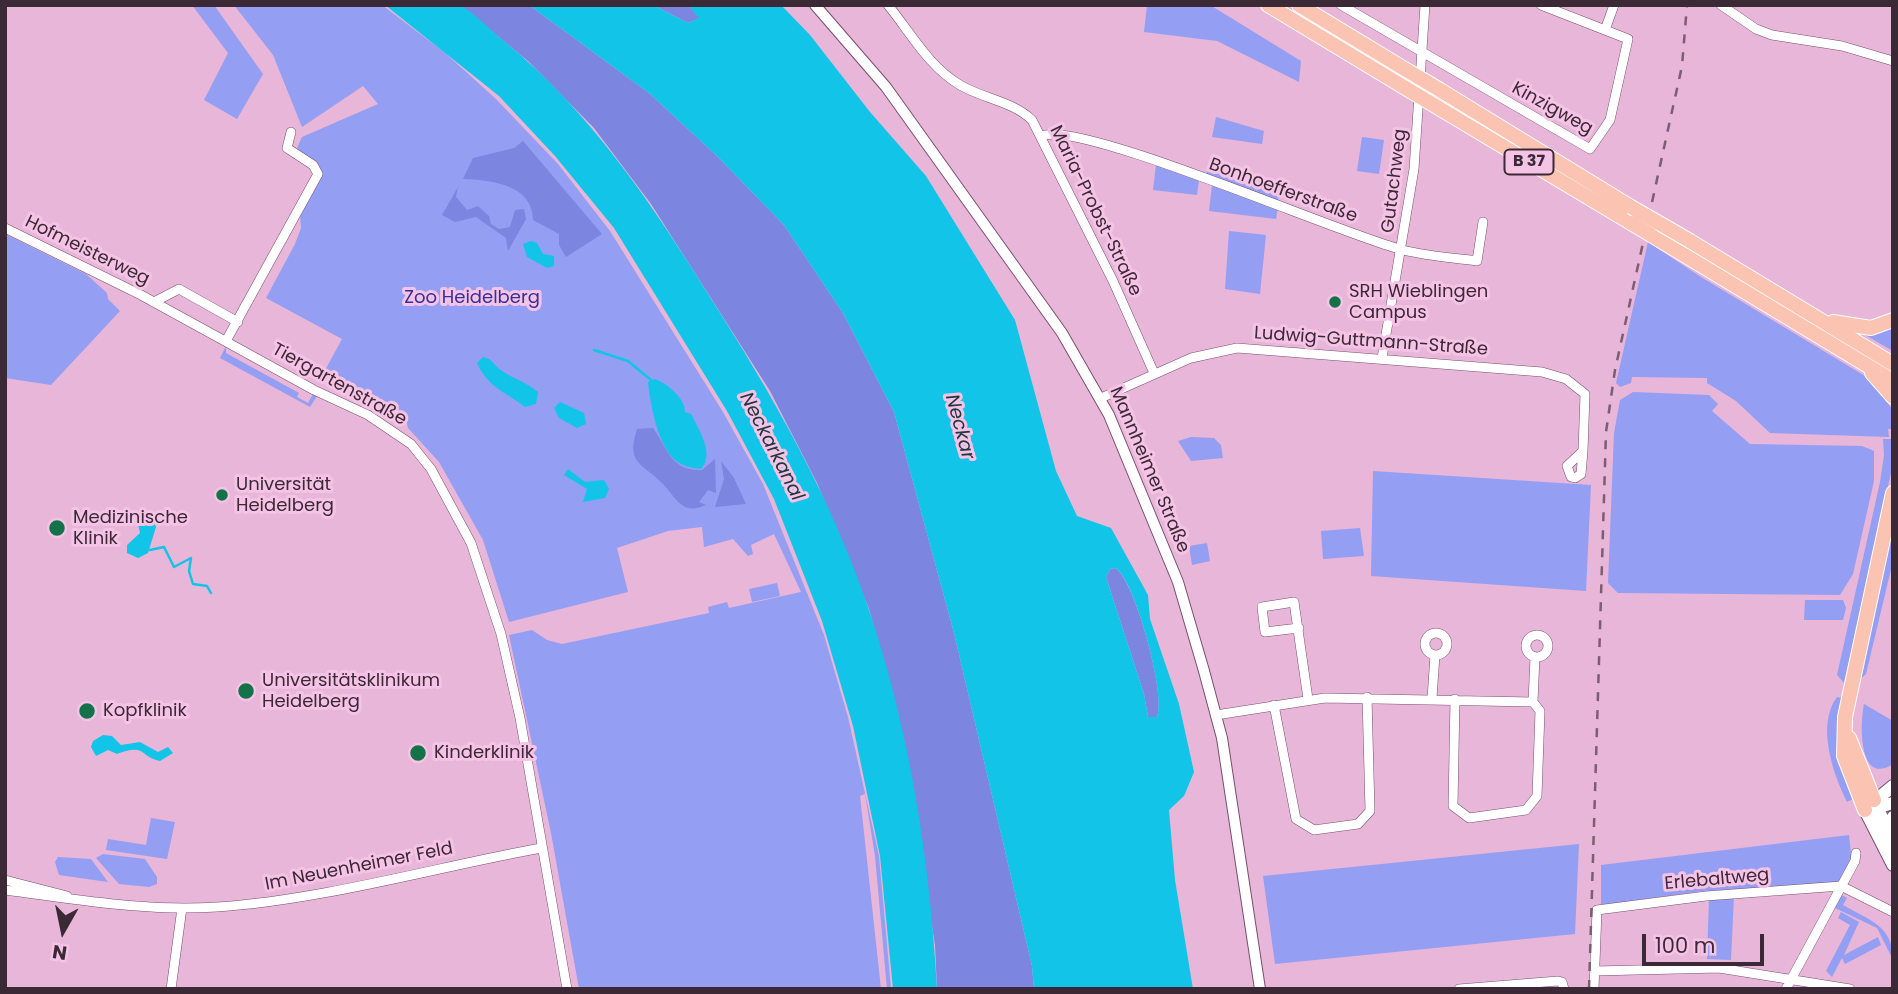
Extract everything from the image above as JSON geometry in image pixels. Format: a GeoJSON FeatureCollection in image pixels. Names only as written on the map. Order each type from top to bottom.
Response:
{"type":"FeatureCollection","features":[{"type":"Feature","properties":{"kind":"highway","name":"B 37"},"geometry":{"type":"LineString","coordinates":[[1268,5],[1893,381]]}},
{"type":"Feature","properties":{"kind":"highway","name":"B 37"},"geometry":{"type":"LineString","coordinates":[[1299,5],[1893,363]]}},
{"type":"Feature","properties":{"kind":"highway","name":"B 37"},"geometry":{"type":"LineString","coordinates":[[1816,317],[1858,328],[1871,328],[1893,320]]}},
{"type":"Feature","properties":{"kind":"highway"},"geometry":{"type":"LineString","coordinates":[[1862,362],[1893,397]]}},
{"type":"Feature","properties":{"kind":"highway"},"geometry":{"type":"LineString","coordinates":[[1872,806],[1844,757],[1845,726],[1849,690],[1893,493]]}},
{"type":"Feature","properties":{"kind":"highway"},"geometry":{"type":"LineString","coordinates":[[1845,726],[1872,806]]}},
{"type":"Feature","properties":{"kind":"main road"},"geometry":{"type":"LineString","coordinates":[[1864,779],[1893,785]]}},
{"type":"Feature","properties":{"kind":"main road"},"geometry":{"type":"LineString","coordinates":[[1872,806],[1893,785]]}},
{"type":"Feature","properties":{"kind":"main road"},"geometry":{"type":"LineString","coordinates":[[1872,806],[1893,803]]}},
{"type":"Feature","properties":{"kind":"main road"},"geometry":{"type":"LineString","coordinates":[[1872,806],[1893,842]]}},
{"type":"Feature","properties":{"kind":"main road"},"geometry":{"type":"LineString","coordinates":[[1872,806],[1893,865]]}},
{"type":"Feature","properties":{"kind":"main road"},"geometry":{"type":"LineString","coordinates":[[1893,817],[1893,827]]}},
{"type":"Feature","properties":{"kind":"street","name":"Mannheimer Straße"},"geometry":{"type":"LineString","coordinates":[[815,5],[864,57],[886,87],[1062,333],[1101,397],[1178,582],[1216,715],[1260,989]]}},
{"type":"Feature","properties":{"kind":"street","name":"Maria-Probst-Straße"},"geometry":{"type":"LineString","coordinates":[[888,5],[947,77],[974,92],[1023,111],[1042,136],[1154,373]]}},
{"type":"Feature","properties":{"kind":"street"},"geometry":{"type":"LineString","coordinates":[[1341,5],[1423,54]]}},
{"type":"Feature","properties":{"kind":"street","name":"Gutachweg"},"geometry":{"type":"LineString","coordinates":[[1381,358],[1402,250],[1414,169],[1425,5]]}},
{"type":"Feature","properties":{"kind":"street"},"geometry":{"type":"LineString","coordinates":[[1541,5],[1605,30],[1614,5]]}},
{"type":"Feature","properties":{"kind":"street"},"geometry":{"type":"LineString","coordinates":[[1721,5],[1753,27],[1772,35],[1851,48],[1893,61]]}},
{"type":"Feature","properties":{"kind":"street","name":"Kinzigweg"},"geometry":{"type":"LineString","coordinates":[[1423,54],[1590,149],[1610,120],[1628,39],[1605,30]]}},
{"type":"Feature","properties":{"kind":"street"},"geometry":{"type":"LineString","coordinates":[[226,341],[318,174],[313,164],[287,148],[291,132]]}},
{"type":"Feature","properties":{"kind":"street","name":"Bonhoefferstraße"},"geometry":{"type":"LineString","coordinates":[[1042,136],[1048,133],[1074,137],[1153,161],[1402,250],[1477,261],[1483,222]]}},
{"type":"Feature","properties":{"kind":"street","name":"Hofmeisterweg"},"geometry":{"type":"LineString","coordinates":[[5,228],[155,302],[226,341]]}},
{"type":"Feature","properties":{"kind":"street","name":"Hofmeisterweg"},"geometry":{"type":"LineString","coordinates":[[155,302],[179,289],[238,322]]}},
{"type":"Feature","properties":{"kind":"street","name":"Tiergartenstraße"},"geometry":{"type":"LineString","coordinates":[[226,341],[377,420],[411,444],[431,469],[471,543],[501,634],[520,718],[567,989]]}},
{"type":"Feature","properties":{"kind":"street","name":"Ludwig-Guttmann-Straße"},"geometry":{"type":"LineString","coordinates":[[1101,397],[1203,354],[1237,348],[1531,371],[1566,379],[1584,394],[1583,451]]}},
{"type":"Feature","properties":{"kind":"street"},"geometry":{"type":"LineString","coordinates":[[1299,628],[1265,632],[1262,607],[1294,602],[1299,628],[1308,699]]}},
{"type":"Feature","properties":{"kind":"street"},"geometry":{"type":"LineString","coordinates":[[1432,698],[1435,655]]}},
{"type":"Feature","properties":{"kind":"street"},"geometry":{"type":"LineString","coordinates":[[1455,698],[1453,806],[1469,818],[1526,810],[1537,796],[1540,711],[1533,702],[1535,657]]}},
{"type":"Feature","properties":{"kind":"street"},"geometry":{"type":"LineString","coordinates":[[1274,705],[1296,820],[1314,830],[1358,824],[1370,811],[1367,697]]}},
{"type":"Feature","properties":{"kind":"street"},"geometry":{"type":"LineString","coordinates":[[1216,715],[1308,699],[1455,698],[1533,702]]}},
{"type":"Feature","properties":{"kind":"street","name":"Im Neuenheimer Feld"},"geometry":{"type":"LineString","coordinates":[[5,890],[55,898],[182,908],[271,900],[541,848]]}},
{"type":"Feature","properties":{"kind":"street"},"geometry":{"type":"LineString","coordinates":[[1789,984],[1855,861],[1856,853]]}},
{"type":"Feature","properties":{"kind":"street","name":"Im Neuenheimer Feld"},"geometry":{"type":"LineString","coordinates":[[5,880],[55,891],[72,898]]}},
{"type":"Feature","properties":{"kind":"street"},"geometry":{"type":"LineString","coordinates":[[1841,886],[1888,910]]}},
{"type":"Feature","properties":{"kind":"street","name":"Erlebaltweg"},"geometry":{"type":"LineString","coordinates":[[1595,971],[1597,909],[1706,896],[1841,886]]}},
{"type":"Feature","properties":{"kind":"street"},"geometry":{"type":"LineString","coordinates":[[171,989],[182,908]]}},
{"type":"Feature","properties":{"kind":"street"},"geometry":{"type":"LineString","coordinates":[[1594,989],[1595,971],[1719,968],[1789,984],[1850,989]]}},
{"type":"Feature","properties":{"kind":"street"},"geometry":{"type":"LineString","coordinates":[[1459,989],[1563,985]]}},
{"type":"Feature","properties":{"kind":"green space"},"geometry":{"type":"Polygon","coordinates":[[[192,5],[214,5],[263,74],[237,119],[204,100],[228,53],[192,5]]]}},
{"type":"Feature","properties":{"kind":"green space","name":"Zoo Heidelberg"},"geometry":{"type":"Polygon","coordinates":[[[234,5],[382,5],[444,52],[496,99],[558,164],[610,231],[723,412],[763,484],[824,635],[848,717],[879,856],[891,989],[887,989],[875,856],[865,794],[860,796],[881,989],[579,989],[551,833],[509,635],[532,630],[547,640],[562,644],[709,613],[708,607],[727,602],[729,608],[801,592],[774,534],[751,545],[753,554],[748,556],[733,539],[704,547],[702,527],[668,531],[617,548],[628,592],[509,622],[483,540],[439,462],[408,428],[406,420],[393,413],[380,399],[357,395],[323,374],[342,339],[266,298],[295,244],[301,228],[300,212],[319,176],[297,148],[302,137],[378,104],[363,86],[302,127],[273,55],[234,5]]]}},
{"type":"Feature","properties":{"kind":"green space"},"geometry":{"type":"Polygon","coordinates":[[[1147,5],[1210,5],[1301,61],[1299,82],[1217,41],[1144,32],[1147,5]]]}},
{"type":"Feature","properties":{"kind":"green space"},"geometry":{"type":"Polygon","coordinates":[[[1216,117],[1264,131],[1262,144],[1212,137],[1216,117]]]}},
{"type":"Feature","properties":{"kind":"green space"},"geometry":{"type":"Polygon","coordinates":[[[1362,137],[1384,140],[1379,174],[1357,171],[1362,137]]]}},
{"type":"Feature","properties":{"kind":"green space"},"geometry":{"type":"Polygon","coordinates":[[[1156,165],[1199,180],[1197,195],[1153,190],[1156,165]]]}},
{"type":"Feature","properties":{"kind":"green space"},"geometry":{"type":"Polygon","coordinates":[[[1207,171],[1281,182],[1278,202],[1206,177],[1207,171]]]}},
{"type":"Feature","properties":{"kind":"green space"},"geometry":{"type":"Polygon","coordinates":[[[1212,185],[1278,208],[1276,219],[1209,211],[1212,185]]]}},
{"type":"Feature","properties":{"kind":"green space"},"geometry":{"type":"Polygon","coordinates":[[[1229,231],[1266,235],[1260,294],[1225,289],[1229,231]]]}},
{"type":"Feature","properties":{"kind":"green space"},"geometry":{"type":"Polygon","coordinates":[[[5,234],[86,274],[107,293],[108,299],[120,311],[51,385],[5,378],[5,234]]]}},
{"type":"Feature","properties":{"kind":"green space"},"geometry":{"type":"Polygon","coordinates":[[[1648,242],[1870,379],[1892,409],[1893,429],[1888,429],[1889,437],[1770,433],[1736,401],[1707,383],[1707,378],[1632,377],[1631,383],[1620,387],[1616,383],[1648,242]]]}},
{"type":"Feature","properties":{"kind":"green space"},"geometry":{"type":"Polygon","coordinates":[[[1893,326],[1893,351],[1860,332],[1893,326]]]}},
{"type":"Feature","properties":{"kind":"green space"},"geometry":{"type":"Polygon","coordinates":[[[226,346],[226,353],[299,393],[297,397],[308,403],[313,394],[317,396],[310,407],[220,358],[226,346]]]}},
{"type":"Feature","properties":{"kind":"green space"},"geometry":{"type":"Polygon","coordinates":[[[1633,392],[1709,395],[1718,404],[1712,411],[1750,444],[1862,446],[1874,451],[1874,481],[1853,574],[1840,595],[1618,593],[1608,583],[1614,433],[1620,400],[1633,392]]]}},
{"type":"Feature","properties":{"kind":"green space"},"geometry":{"type":"Polygon","coordinates":[[[1191,437],[1214,438],[1221,445],[1223,458],[1191,461],[1178,441],[1191,437]]]}},
{"type":"Feature","properties":{"kind":"green space"},"geometry":{"type":"Polygon","coordinates":[[[1883,439],[1893,439],[1893,464],[1844,683],[1837,675],[1880,482],[1884,455],[1883,439]]]}},
{"type":"Feature","properties":{"kind":"green space"},"geometry":{"type":"Polygon","coordinates":[[[1373,471],[1591,485],[1586,591],[1371,576],[1373,471]]]}},
{"type":"Feature","properties":{"kind":"green space"},"geometry":{"type":"Polygon","coordinates":[[[1893,524],[1893,561],[1866,674],[1858,681],[1893,524]]]}},
{"type":"Feature","properties":{"kind":"green space"},"geometry":{"type":"Polygon","coordinates":[[[1360,528],[1364,556],[1323,559],[1321,531],[1360,528]]]}},
{"type":"Feature","properties":{"kind":"green space"},"geometry":{"type":"Polygon","coordinates":[[[1207,543],[1210,561],[1192,565],[1189,546],[1207,543]]]}},
{"type":"Feature","properties":{"kind":"green space"},"geometry":{"type":"Polygon","coordinates":[[[777,583],[780,596],[752,602],[749,589],[777,583]]]}},
{"type":"Feature","properties":{"kind":"green space"},"geometry":{"type":"Polygon","coordinates":[[[1805,600],[1843,600],[1846,608],[1843,620],[1804,620],[1805,600]]]}},
{"type":"Feature","properties":{"kind":"green space"},"geometry":{"type":"Polygon","coordinates":[[[1837,697],[1842,698],[1838,728],[1855,798],[1847,802],[1832,764],[1827,735],[1831,708],[1837,697]]]}},
{"type":"Feature","properties":{"kind":"green space"},"geometry":{"type":"Polygon","coordinates":[[[1864,704],[1893,721],[1893,764],[1882,769],[1873,767],[1867,760],[1862,737],[1864,704]]]}},
{"type":"Feature","properties":{"kind":"green space"},"geometry":{"type":"Polygon","coordinates":[[[151,818],[175,822],[167,859],[106,850],[108,839],[146,845],[151,818]]]}},
{"type":"Feature","properties":{"kind":"green space"},"geometry":{"type":"Polygon","coordinates":[[[1849,835],[1852,863],[1840,883],[1703,891],[1601,905],[1601,865],[1849,835]]]}},
{"type":"Feature","properties":{"kind":"green space"},"geometry":{"type":"Polygon","coordinates":[[[1579,844],[1575,934],[1275,964],[1263,876],[1579,844]]]}},
{"type":"Feature","properties":{"kind":"green space"},"geometry":{"type":"Polygon","coordinates":[[[103,854],[145,859],[157,877],[157,884],[149,887],[119,884],[96,858],[103,854]]]}},
{"type":"Feature","properties":{"kind":"green space"},"geometry":{"type":"Polygon","coordinates":[[[58,857],[91,859],[108,882],[59,875],[55,862],[58,857]]]}},
{"type":"Feature","properties":{"kind":"green space"},"geometry":{"type":"Polygon","coordinates":[[[1840,894],[1847,898],[1843,905],[1871,920],[1884,931],[1892,948],[1893,960],[1877,928],[1833,907],[1840,894]]]}},
{"type":"Feature","properties":{"kind":"green space"},"geometry":{"type":"Polygon","coordinates":[[[1734,896],[1731,960],[1707,959],[1709,898],[1734,896]]]}},
{"type":"Feature","properties":{"kind":"green space"},"geometry":{"type":"Polygon","coordinates":[[[1841,912],[1859,922],[1844,955],[1878,937],[1881,945],[1845,964],[1842,958],[1832,977],[1826,971],[1850,925],[1838,918],[1841,912]]]}},
{"type":"Feature","properties":{"kind":"shaded area"},"geometry":{"type":"Polygon","coordinates":[[[460,5],[529,5],[649,93],[717,156],[784,225],[843,313],[894,412],[954,633],[1032,966],[1034,989],[937,989],[935,945],[898,713],[869,609],[817,483],[770,391],[651,204],[594,128],[529,62],[460,5]]]}},
{"type":"Feature","properties":{"kind":"shaded area"},"geometry":{"type":"Polygon","coordinates":[[[653,5],[688,5],[700,18],[688,23],[653,5]]]}},
{"type":"Feature","properties":{"kind":"shaded area"},"geometry":{"type":"Polygon","coordinates":[[[523,141],[602,234],[566,257],[559,245],[559,234],[533,220],[531,208],[518,191],[497,183],[463,179],[473,158],[514,148],[523,141]]]}},
{"type":"Feature","properties":{"kind":"shaded area"},"geometry":{"type":"Polygon","coordinates":[[[458,187],[456,197],[467,210],[478,206],[489,216],[491,224],[499,229],[510,227],[515,210],[524,209],[526,219],[508,251],[506,238],[476,217],[455,222],[442,215],[458,187]]]}},
{"type":"Feature","properties":{"kind":"shaded area"},"geometry":{"type":"Polygon","coordinates":[[[653,428],[671,457],[683,467],[702,470],[715,459],[716,493],[708,490],[699,502],[706,505],[691,508],[680,504],[638,461],[633,449],[637,429],[653,428]]]}},
{"type":"Feature","properties":{"kind":"shaded area"},"geometry":{"type":"Polygon","coordinates":[[[721,461],[734,478],[746,504],[715,507],[724,479],[721,461]]]}},
{"type":"Feature","properties":{"kind":"shaded area"},"geometry":{"type":"Polygon","coordinates":[[[1115,568],[1123,576],[1131,592],[1147,638],[1157,687],[1157,717],[1148,717],[1144,694],[1106,577],[1110,569],[1115,568]]]}},
{"type":"Feature","properties":{"kind":"water","name":"Neckarkanal"},"geometry":{"type":"Polygon","coordinates":[[[437,3],[463,7],[536,69],[591,128],[641,192],[732,332],[777,408],[818,487],[854,568],[896,703],[923,845],[937,989],[893,989],[880,856],[853,726],[822,621],[774,499],[727,411],[614,228],[555,156],[499,96],[385,5],[437,3]]]}},
{"type":"Feature","properties":{"kind":"water","name":"Neckar"},"geometry":{"type":"Polygon","coordinates":[[[529,5],[653,5],[688,23],[699,18],[688,5],[781,5],[810,35],[870,112],[926,176],[1015,320],[1056,471],[1077,516],[1111,528],[1148,595],[1150,619],[1179,704],[1194,772],[1184,796],[1169,810],[1175,880],[1193,989],[1034,989],[1032,966],[954,633],[894,412],[843,313],[784,225],[717,156],[649,93],[529,5]],[[1115,568],[1110,569],[1106,577],[1144,694],[1148,717],[1157,717],[1157,687],[1147,638],[1123,576],[1115,568]]]}},
{"type":"Feature","properties":{"kind":"water"},"geometry":{"type":"Polygon","coordinates":[[[531,241],[537,243],[543,254],[554,256],[554,266],[547,268],[527,257],[523,244],[531,241]]]}},
{"type":"Feature","properties":{"kind":"water"},"geometry":{"type":"Polygon","coordinates":[[[483,357],[538,392],[536,404],[525,407],[492,384],[477,363],[483,357]]]}},
{"type":"Feature","properties":{"kind":"water"},"geometry":{"type":"Polygon","coordinates":[[[655,379],[675,392],[685,412],[691,414],[698,427],[706,449],[705,463],[701,469],[678,462],[664,445],[649,391],[648,382],[655,379]]]}},
{"type":"Feature","properties":{"kind":"water"},"geometry":{"type":"Polygon","coordinates":[[[560,402],[584,413],[586,424],[577,428],[559,418],[554,408],[560,402]]]}},
{"type":"Feature","properties":{"kind":"water"},"geometry":{"type":"Polygon","coordinates":[[[568,469],[585,482],[604,480],[609,489],[605,498],[583,502],[587,489],[564,475],[568,469]]]}},
{"type":"Feature","properties":{"kind":"water"},"geometry":{"type":"Polygon","coordinates":[[[143,515],[152,515],[156,527],[148,553],[138,558],[127,553],[127,545],[140,533],[138,524],[143,515]]]}},
{"type":"Feature","properties":{"kind":"water"},"geometry":{"type":"Polygon","coordinates":[[[103,735],[112,736],[121,745],[140,742],[158,752],[168,747],[173,753],[160,761],[138,750],[117,754],[108,750],[96,756],[91,747],[93,741],[103,735]]]}},
{"type":"Feature","properties":{"kind":"waterway"},"geometry":{"type":"LineString","coordinates":[[594,350],[628,361],[651,380]]}},
{"type":"Feature","properties":{"kind":"waterway"},"geometry":{"type":"LineString","coordinates":[[150,550],[164,547],[174,567],[191,558],[189,571],[193,584],[207,586],[211,593]]}},
{"type":"Feature","properties":{"kind":"railway"},"geometry":{"type":"LineString","coordinates":[[1589,989],[1606,432],[1615,370],[1682,66],[1687,5]]}},
{"type":"Feature","properties":{"kind":"place","name":"SRH Wieblingen Campus"},"geometry":{"type":"Point","coordinates":[1335,302]}},
{"type":"Feature","properties":{"kind":"place","name":"Universität Heidelberg"},"geometry":{"type":"Point","coordinates":[222,495]}},
{"type":"Feature","properties":{"kind":"place","name":"Medizinische Klinik"},"geometry":{"type":"Point","coordinates":[57,528]}},
{"type":"Feature","properties":{"kind":"place","name":"Universitätsklinikum Heidelberg"},"geometry":{"type":"Point","coordinates":[246,691]}},
{"type":"Feature","properties":{"kind":"place","name":"Kopfklinik"},"geometry":{"type":"Point","coordinates":[87,711]}},
{"type":"Feature","properties":{"kind":"place","name":"Kinderklinik"},"geometry":{"type":"Point","coordinates":[418,753]}}]}
